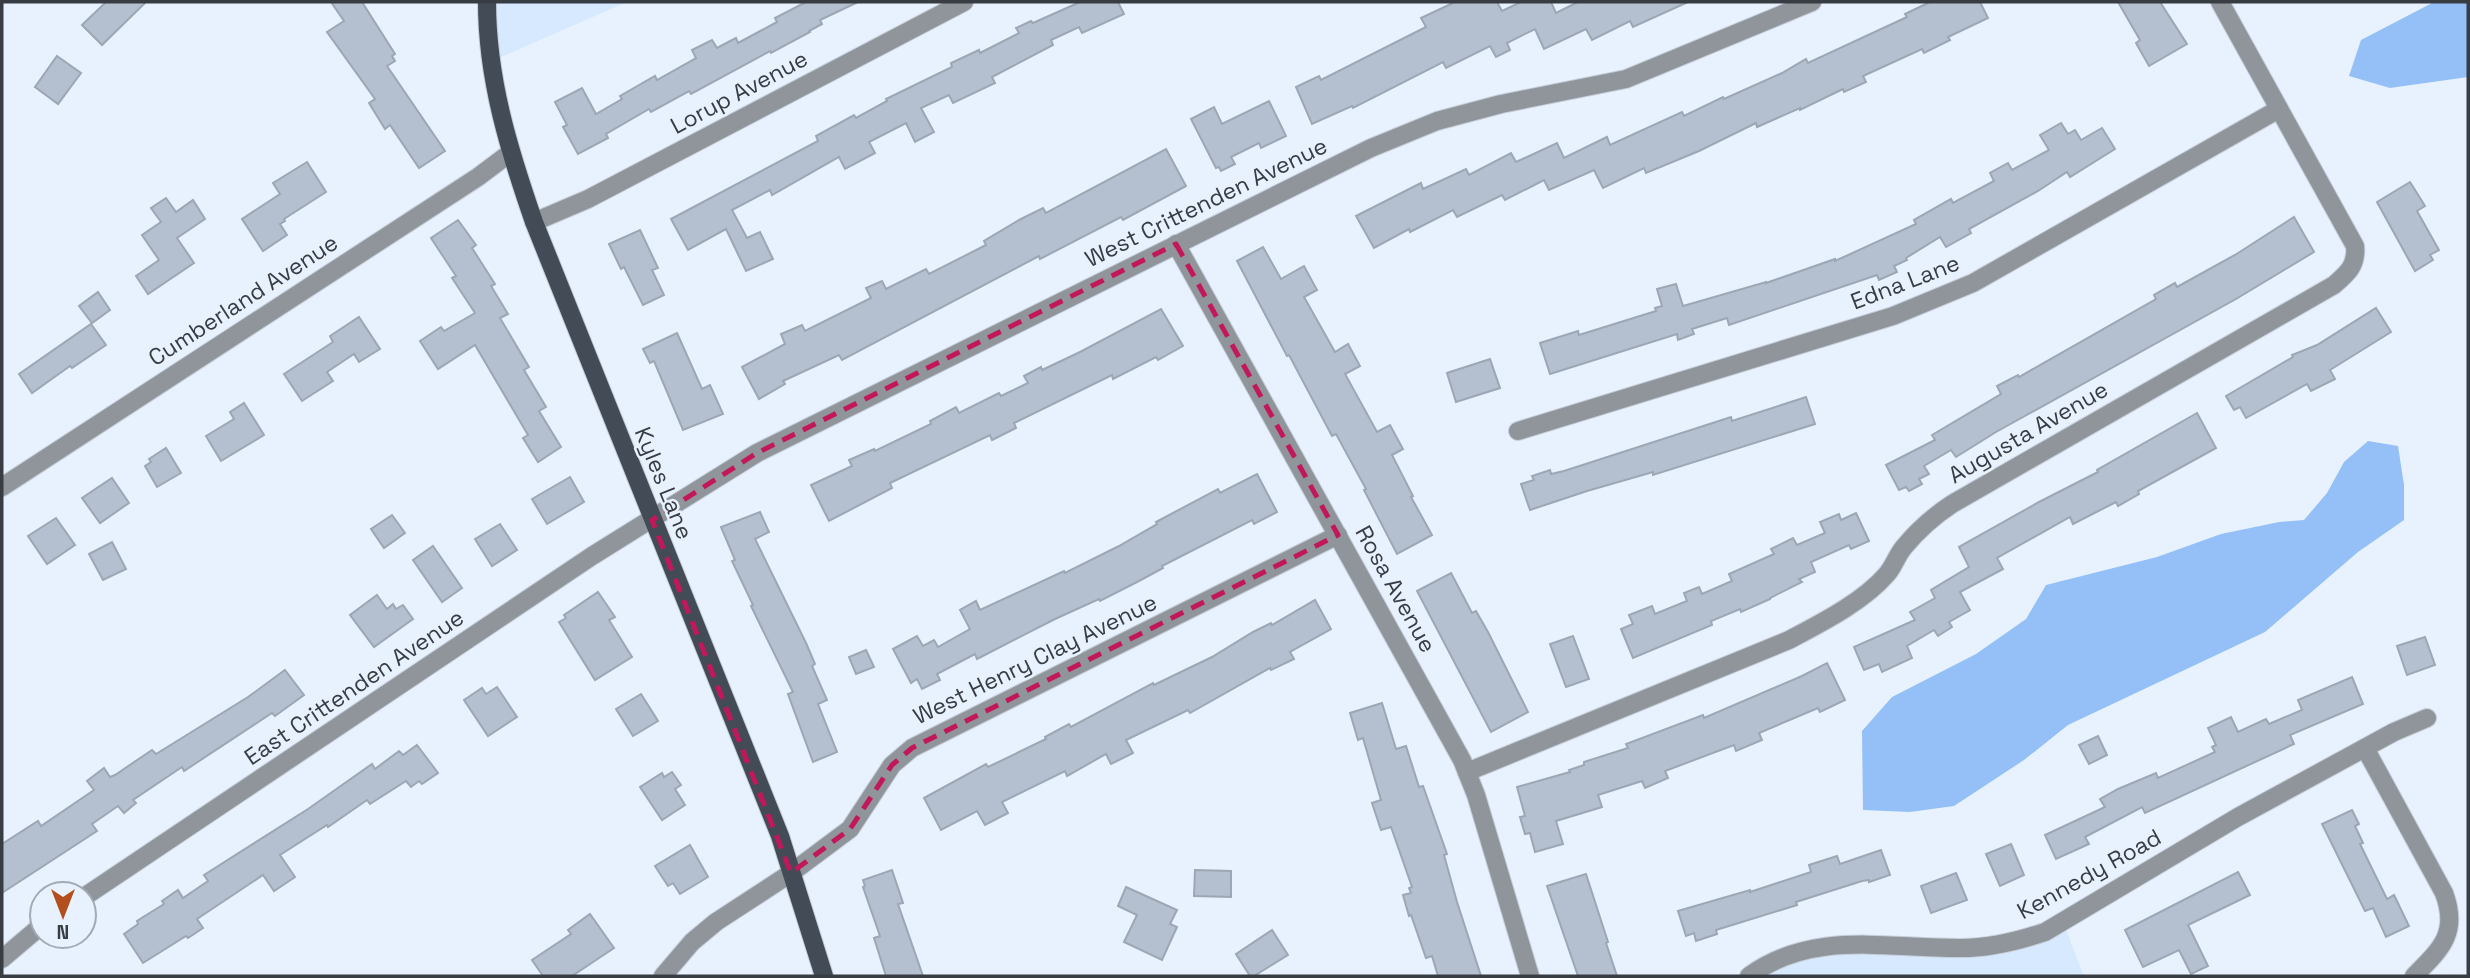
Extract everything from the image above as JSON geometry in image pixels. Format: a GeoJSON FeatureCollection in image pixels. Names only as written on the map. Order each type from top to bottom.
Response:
{"type":"FeatureCollection","features":[{"type":"Feature","properties":{"kind":"main road","name":"Kyles Lane"},"geometry":{"type":"LineString","coordinates":[[487,2],[491,62],[499,111],[510,153],[534,222],[780,836],[824,976]]}},
{"type":"Feature","properties":{"kind":"street","name":"Lorup Avenue"},"geometry":{"type":"LineString","coordinates":[[534,222],[587,199],[964,2]]}},
{"type":"Feature","properties":{"kind":"street","name":"West Crittenden Avenue"},"geometry":{"type":"LineString","coordinates":[[652,520],[757,453],[1371,148],[1437,121],[1501,104],[1626,79],[1812,2]]}},
{"type":"Feature","properties":{"kind":"street","name":"Augusta Avenue"},"geometry":{"type":"LineString","coordinates":[[1466,772],[1789,640],[1825,621],[1887,574],[1912,538],[1952,504],[2334,285],[2348,273],[2354,264],[2355,246],[2220,2]]}},
{"type":"Feature","properties":{"kind":"street","name":"Edna Lane"},"geometry":{"type":"LineString","coordinates":[[1518,431],[1894,316],[1973,283],[2279,109]]}},
{"type":"Feature","properties":{"kind":"street","name":"Cumberland Avenue"},"geometry":{"type":"LineString","coordinates":[[2,487],[467,184],[510,153]]}},
{"type":"Feature","properties":{"kind":"street","name":"Rosa Avenue"},"geometry":{"type":"LineString","coordinates":[[1177,244],[1427,695],[1466,772],[1476,795],[1530,976]]}},
{"type":"Feature","properties":{"kind":"street","name":"East Crittenden Avenue"},"geometry":{"type":"LineString","coordinates":[[98,888],[592,556],[652,520]]}},
{"type":"Feature","properties":{"kind":"street","name":"West Henry Clay Avenue"},"geometry":{"type":"LineString","coordinates":[[663,976],[692,942],[716,922],[791,873],[850,829],[892,765],[912,748],[1338,535]]}},
{"type":"Feature","properties":{"kind":"street","name":"Kennedy Road"},"geometry":{"type":"LineString","coordinates":[[1749,976],[1767,963],[1800,950],[1817,947],[1881,945],[1963,948],[2012,943],[2045,932],[2238,817],[2394,732],[2427,718]]}},
{"type":"Feature","properties":{"kind":"street"},"geometry":{"type":"LineString","coordinates":[[2365,748],[2444,893],[2449,907],[2451,919],[2448,933],[2439,950],[2414,976]]}},
{"type":"Feature","properties":{"kind":"street"},"geometry":{"type":"LineString","coordinates":[[2,959],[28,937]]}},
{"type":"Feature","properties":{"kind":"highlighted area"},"geometry":{"type":"Polygon","coordinates":[[[1176,244],[1338,535],[912,748],[892,765],[850,829],[791,873],[652,520],[757,453],[1176,244]]]}},
{"type":"Feature","properties":{"kind":"shaded area"},"geometry":{"type":"Polygon","coordinates":[[[487,2],[627,2],[490,62],[487,2]]]}},
{"type":"Feature","properties":{"kind":"shaded area"},"geometry":{"type":"Polygon","coordinates":[[[2434,2],[2468,2],[2468,77],[2390,88],[2349,76],[2361,40],[2434,2]]]}},
{"type":"Feature","properties":{"kind":"shaded area"},"geometry":{"type":"Polygon","coordinates":[[[2368,441],[2398,446],[2404,485],[2404,520],[2358,552],[2265,632],[2068,725],[2024,760],[1954,806],[1910,812],[1863,810],[1862,731],[1892,697],[1976,654],[2026,619],[2046,585],[2157,557],[2221,534],[2279,522],[2304,520],[2327,493],[2344,462],[2368,441]]]}},
{"type":"Feature","properties":{"kind":"shaded area"},"geometry":{"type":"Polygon","coordinates":[[[2063,922],[2084,976],[1749,976],[1800,950],[1963,948],[2063,922]]]}},
{"type":"Feature","properties":{"kind":"building"},"geometry":{"type":"Polygon","coordinates":[[[106,2],[146,2],[102,45],[82,25],[106,2]]]}},
{"type":"Feature","properties":{"kind":"building"},"geometry":{"type":"Polygon","coordinates":[[[331,2],[362,2],[395,54],[392,56],[395,61],[387,66],[445,151],[419,168],[390,125],[385,129],[369,103],[375,99],[327,32],[344,21],[331,2]]]}},
{"type":"Feature","properties":{"kind":"building"},"geometry":{"type":"Polygon","coordinates":[[[806,2],[858,2],[820,20],[822,24],[810,32],[691,94],[689,91],[651,112],[649,109],[606,134],[608,138],[578,154],[563,127],[567,125],[555,102],[582,88],[596,114],[622,99],[620,96],[655,76],[657,80],[696,58],[692,50],[712,40],[717,48],[736,38],[738,43],[777,22],[775,18],[806,2]]]}},
{"type":"Feature","properties":{"kind":"building"},"geometry":{"type":"Polygon","coordinates":[[[1080,2],[1118,2],[1124,14],[1082,33],[1079,27],[1051,40],[1053,45],[992,77],[995,83],[953,103],[949,95],[921,108],[934,132],[915,142],[906,123],[869,142],[875,153],[845,169],[839,157],[772,195],[770,190],[732,210],[747,238],[760,232],[773,259],[746,271],[726,229],[688,250],[671,219],[818,141],[816,136],[854,115],[856,118],[887,101],[886,99],[952,67],[951,63],[979,50],[980,53],[1019,33],[1016,28],[1080,2]]]}},
{"type":"Feature","properties":{"kind":"building"},"geometry":{"type":"Polygon","coordinates":[[[1455,2],[1497,2],[1502,11],[1521,2],[1551,2],[1556,13],[1578,2],[1688,2],[1633,27],[1630,21],[1592,40],[1586,29],[1544,49],[1535,29],[1507,43],[1510,50],[1496,57],[1490,46],[1446,68],[1443,62],[1353,108],[1352,106],[1312,124],[1296,87],[1319,76],[1321,80],[1426,27],[1421,18],[1455,2]]]}},
{"type":"Feature","properties":{"kind":"building"},"geometry":{"type":"Polygon","coordinates":[[[1930,2],[1980,2],[1988,18],[1948,37],[1950,40],[1924,53],[1922,49],[1863,76],[1866,82],[1844,92],[1843,89],[1757,127],[1756,123],[1646,173],[1644,168],[1603,188],[1594,170],[1549,190],[1544,180],[1505,200],[1502,195],[1457,217],[1453,210],[1374,248],[1356,216],[1421,183],[1423,189],[1466,169],[1469,175],[1511,153],[1516,162],[1557,143],[1564,158],[1607,137],[1610,145],[1682,112],[1684,116],[1723,97],[1724,99],[1806,59],[1808,63],[1907,17],[1905,14],[1930,2]]]}},
{"type":"Feature","properties":{"kind":"building"},"geometry":{"type":"Polygon","coordinates":[[[2118,2],[2160,2],[2187,44],[2149,66],[2136,43],[2140,40],[2118,2]]]}},
{"type":"Feature","properties":{"kind":"building"},"geometry":{"type":"Polygon","coordinates":[[[57,56],[81,73],[58,104],[35,87],[57,56]]]}},
{"type":"Feature","properties":{"kind":"building"},"geometry":{"type":"Polygon","coordinates":[[[1269,101],[1286,136],[1261,148],[1259,143],[1231,157],[1235,164],[1221,171],[1219,167],[1216,168],[1191,119],[1214,107],[1222,124],[1269,101]]]}},
{"type":"Feature","properties":{"kind":"building"},"geometry":{"type":"Polygon","coordinates":[[[2061,123],[2068,134],[2075,130],[2081,140],[2102,128],[2115,149],[2070,177],[2067,172],[1969,229],[1971,233],[1946,247],[1940,237],[1894,266],[1897,272],[1879,280],[1877,275],[1729,325],[1727,318],[1692,329],[1694,334],[1678,340],[1677,334],[1550,374],[1540,343],[1578,331],[1579,335],[1656,311],[1655,308],[1662,306],[1657,289],[1676,284],[1683,306],[1835,261],[1916,224],[1914,220],[1951,199],[1953,203],[1994,181],[1990,173],[2008,163],[2012,170],[2049,150],[2040,135],[2061,123]]]}},
{"type":"Feature","properties":{"kind":"building"},"geometry":{"type":"Polygon","coordinates":[[[1166,149],[1186,186],[1123,220],[1121,217],[1040,259],[1039,256],[842,360],[839,355],[783,381],[785,384],[759,399],[742,367],[785,344],[781,334],[802,325],[805,331],[871,298],[866,288],[882,281],[886,289],[926,269],[929,274],[986,245],[984,241],[1019,220],[1043,208],[1046,213],[1166,149]]]}},
{"type":"Feature","properties":{"kind":"building"},"geometry":{"type":"Polygon","coordinates":[[[307,162],[326,192],[284,219],[280,224],[287,235],[263,251],[242,219],[280,194],[273,183],[307,162]]]}},
{"type":"Feature","properties":{"kind":"building"},"geometry":{"type":"Polygon","coordinates":[[[2410,182],[2425,206],[2417,211],[2439,250],[2430,255],[2433,260],[2415,271],[2377,202],[2410,182]]]}},
{"type":"Feature","properties":{"kind":"building"},"geometry":{"type":"Polygon","coordinates":[[[166,198],[176,212],[193,200],[205,219],[177,238],[194,263],[148,294],[136,276],[159,260],[142,235],[161,222],[151,208],[166,198]]]}},
{"type":"Feature","properties":{"kind":"building"},"geometry":{"type":"Polygon","coordinates":[[[2294,217],[2314,252],[1956,457],[1951,450],[1924,466],[1929,474],[1919,479],[1922,484],[1909,491],[1906,487],[1899,490],[1886,465],[1935,440],[1932,435],[2001,394],[1997,386],[2018,375],[2019,377],[2156,299],[2154,295],[2175,283],[2177,287],[2235,255],[2294,217]]]}},
{"type":"Feature","properties":{"kind":"building"},"geometry":{"type":"Polygon","coordinates":[[[458,220],[476,245],[472,248],[495,284],[491,286],[508,314],[500,318],[529,367],[524,370],[546,407],[539,411],[561,447],[538,462],[523,438],[528,435],[475,345],[438,369],[420,341],[441,327],[444,331],[475,313],[452,278],[456,276],[431,238],[458,220]]]}},
{"type":"Feature","properties":{"kind":"building"},"geometry":{"type":"Polygon","coordinates":[[[640,230],[658,268],[652,270],[664,295],[643,305],[609,244],[640,230]]]}},
{"type":"Feature","properties":{"kind":"building"},"geometry":{"type":"Polygon","coordinates":[[[1263,247],[1281,279],[1304,266],[1317,290],[1304,297],[1335,352],[1348,344],[1360,366],[1345,374],[1377,432],[1390,425],[1403,449],[1392,455],[1432,535],[1397,554],[1336,434],[1332,436],[1237,261],[1263,247]]]}},
{"type":"Feature","properties":{"kind":"building"},"geometry":{"type":"Polygon","coordinates":[[[98,292],[110,310],[92,323],[79,306],[98,292]]]}},
{"type":"Feature","properties":{"kind":"building"},"geometry":{"type":"Polygon","coordinates":[[[2376,308],[2391,332],[2330,370],[2335,379],[2311,391],[2307,384],[2246,418],[2240,407],[2234,410],[2226,396],[2376,308]]]}},
{"type":"Feature","properties":{"kind":"building"},"geometry":{"type":"Polygon","coordinates":[[[1161,309],[1183,346],[1113,379],[1112,375],[1014,423],[1016,428],[992,440],[990,435],[890,483],[892,488],[829,521],[811,485],[852,466],[849,460],[874,449],[875,451],[931,424],[930,421],[956,407],[959,413],[999,393],[1001,396],[1028,383],[1024,376],[1080,352],[1161,309]]]}},
{"type":"Feature","properties":{"kind":"building"},"geometry":{"type":"Polygon","coordinates":[[[359,317],[380,349],[359,362],[354,354],[327,372],[333,381],[302,401],[284,374],[333,342],[330,336],[359,317]]]}},
{"type":"Feature","properties":{"kind":"building"},"geometry":{"type":"Polygon","coordinates":[[[91,324],[106,345],[32,393],[19,374],[91,324]]]}},
{"type":"Feature","properties":{"kind":"building"},"geometry":{"type":"Polygon","coordinates":[[[677,333],[702,389],[710,385],[723,414],[683,430],[654,361],[650,363],[643,349],[677,333]]]}},
{"type":"Feature","properties":{"kind":"building"},"geometry":{"type":"Polygon","coordinates":[[[1490,359],[1500,388],[1456,402],[1447,373],[1490,359]]]}},
{"type":"Feature","properties":{"kind":"building"},"geometry":{"type":"Polygon","coordinates":[[[1806,397],[1815,424],[1530,510],[1521,484],[1534,480],[1532,476],[1550,470],[1551,474],[1564,471],[1731,417],[1732,421],[1806,397]]]}},
{"type":"Feature","properties":{"kind":"building"},"geometry":{"type":"Polygon","coordinates":[[[244,403],[264,435],[221,461],[206,436],[234,419],[230,412],[244,403]]]}},
{"type":"Feature","properties":{"kind":"building"},"geometry":{"type":"Polygon","coordinates":[[[2197,413],[2216,448],[2138,491],[2139,494],[2118,506],[2116,502],[2073,524],[2070,517],[1997,558],[2003,569],[1960,592],[1970,610],[1949,622],[1952,627],[1938,636],[1934,630],[1907,646],[1912,658],[1882,672],[1879,664],[1864,670],[1854,647],[1915,620],[1910,612],[1935,598],[1931,590],[1969,567],[1959,547],[2098,472],[2097,470],[2197,413]]]}},
{"type":"Feature","properties":{"kind":"building"},"geometry":{"type":"Polygon","coordinates":[[[166,448],[181,473],[157,487],[145,466],[151,462],[149,459],[166,448]]]}},
{"type":"Feature","properties":{"kind":"building"},"geometry":{"type":"Polygon","coordinates":[[[1257,474],[1277,512],[1254,524],[1252,520],[1100,601],[1099,599],[1055,619],[977,659],[975,654],[937,674],[940,680],[922,689],[917,679],[911,683],[893,649],[917,636],[923,646],[934,640],[938,647],[970,629],[960,610],[976,601],[980,610],[1064,571],[1065,573],[1119,546],[1157,524],[1156,522],[1218,489],[1220,493],[1257,474]]]}},
{"type":"Feature","properties":{"kind":"building"},"geometry":{"type":"Polygon","coordinates":[[[570,477],[584,502],[547,524],[532,499],[570,477]]]}},
{"type":"Feature","properties":{"kind":"building"},"geometry":{"type":"Polygon","coordinates":[[[112,478],[129,503],[100,523],[82,498],[112,478]]]}},
{"type":"Feature","properties":{"kind":"building"},"geometry":{"type":"Polygon","coordinates":[[[760,512],[769,532],[755,539],[806,643],[815,664],[812,666],[827,700],[818,704],[837,752],[813,762],[788,694],[793,692],[751,606],[753,605],[732,561],[735,560],[721,527],[760,512]]]}},
{"type":"Feature","properties":{"kind":"building"},"geometry":{"type":"Polygon","coordinates":[[[1856,513],[1869,541],[1851,549],[1849,545],[1811,562],[1815,572],[1799,579],[1802,582],[1770,599],[1711,621],[1712,625],[1633,658],[1621,629],[1633,624],[1629,615],[1652,606],[1655,614],[1687,601],[1684,593],[1699,587],[1702,594],[1732,581],[1729,574],[1774,554],[1771,549],[1793,538],[1797,545],[1825,533],[1820,522],[1839,514],[1841,520],[1856,513]]]}},
{"type":"Feature","properties":{"kind":"building"},"geometry":{"type":"Polygon","coordinates":[[[392,515],[405,533],[384,548],[371,529],[392,515]]]}},
{"type":"Feature","properties":{"kind":"building"},"geometry":{"type":"Polygon","coordinates":[[[56,518],[75,545],[47,564],[28,536],[56,518]]]}},
{"type":"Feature","properties":{"kind":"building"},"geometry":{"type":"Polygon","coordinates":[[[500,524],[517,550],[492,566],[475,539],[500,524]]]}},
{"type":"Feature","properties":{"kind":"building"},"geometry":{"type":"Polygon","coordinates":[[[112,542],[126,569],[103,580],[89,554],[112,542]]]}},
{"type":"Feature","properties":{"kind":"building"},"geometry":{"type":"Polygon","coordinates":[[[433,546],[462,588],[442,602],[413,560],[433,546]]]}},
{"type":"Feature","properties":{"kind":"building"},"geometry":{"type":"Polygon","coordinates":[[[1451,573],[1472,613],[1476,611],[1488,632],[1528,712],[1491,732],[1417,591],[1451,573]]]}},
{"type":"Feature","properties":{"kind":"building"},"geometry":{"type":"Polygon","coordinates":[[[598,592],[615,617],[609,620],[632,657],[595,680],[559,622],[566,618],[564,615],[598,592]]]}},
{"type":"Feature","properties":{"kind":"building"},"geometry":{"type":"Polygon","coordinates":[[[377,595],[387,609],[393,604],[396,609],[403,605],[413,619],[374,647],[350,615],[377,595]]]}},
{"type":"Feature","properties":{"kind":"building"},"geometry":{"type":"Polygon","coordinates":[[[1315,600],[1331,629],[1290,652],[1294,659],[1271,670],[1270,668],[1190,713],[1188,710],[1126,740],[1133,753],[1111,764],[1106,754],[1067,776],[1065,771],[1002,802],[1008,813],[985,825],[977,811],[941,830],[924,798],[986,764],[988,767],[1046,739],[1045,737],[1069,724],[1071,727],[1153,683],[1154,685],[1212,657],[1315,600]]]}},
{"type":"Feature","properties":{"kind":"building"},"geometry":{"type":"Polygon","coordinates":[[[1573,636],[1589,679],[1566,687],[1550,644],[1573,636]]]}},
{"type":"Feature","properties":{"kind":"building"},"geometry":{"type":"Polygon","coordinates":[[[2425,637],[2435,665],[2407,675],[2397,646],[2425,637]]]}},
{"type":"Feature","properties":{"kind":"building"},"geometry":{"type":"Polygon","coordinates":[[[866,650],[874,667],[856,674],[849,657],[866,650]]]}},
{"type":"Feature","properties":{"kind":"building"},"geometry":{"type":"Polygon","coordinates":[[[1827,663],[1845,700],[1820,712],[1818,708],[1759,733],[1762,740],[1736,751],[1734,745],[1665,771],[1668,778],[1645,788],[1642,781],[1598,795],[1602,807],[1556,821],[1563,844],[1535,852],[1530,833],[1525,834],[1520,817],[1525,816],[1517,787],[1570,772],[1569,770],[1584,765],[1584,762],[1628,748],[1626,744],[1703,715],[1704,718],[1827,663]]]}},
{"type":"Feature","properties":{"kind":"building"},"geometry":{"type":"Polygon","coordinates":[[[285,670],[304,695],[275,716],[272,713],[184,771],[182,767],[133,800],[136,803],[124,813],[118,806],[92,824],[97,831],[2,893],[2,844],[38,821],[41,826],[94,790],[87,781],[104,768],[110,777],[152,750],[156,754],[248,697],[285,670]]]}},
{"type":"Feature","properties":{"kind":"building"},"geometry":{"type":"Polygon","coordinates":[[[2352,677],[2363,704],[2290,735],[2294,744],[2145,813],[2142,807],[2085,837],[2089,844],[2056,859],[2045,835],[2105,807],[2100,799],[2118,789],[2156,773],[2158,778],[2215,752],[2212,747],[2216,745],[2208,728],[2231,717],[2238,732],[2266,719],[2269,724],[2302,710],[2298,700],[2352,677]]]}},
{"type":"Feature","properties":{"kind":"building"},"geometry":{"type":"Polygon","coordinates":[[[497,687],[517,717],[488,736],[464,700],[482,688],[486,694],[497,687]]]}},
{"type":"Feature","properties":{"kind":"building"},"geometry":{"type":"Polygon","coordinates":[[[641,694],[658,721],[633,736],[616,709],[641,694]]]}},
{"type":"Feature","properties":{"kind":"building"},"geometry":{"type":"Polygon","coordinates":[[[1382,703],[1396,749],[1406,746],[1419,787],[1423,786],[1447,854],[1444,855],[1457,902],[1481,976],[1438,976],[1432,956],[1426,958],[1411,915],[1409,916],[1403,895],[1411,893],[1409,888],[1412,887],[1391,827],[1381,830],[1372,803],[1381,800],[1363,738],[1358,740],[1350,713],[1382,703]]]}},
{"type":"Feature","properties":{"kind":"building"},"geometry":{"type":"Polygon","coordinates":[[[2098,736],[2107,755],[2089,764],[2079,745],[2098,736]]]}},
{"type":"Feature","properties":{"kind":"building"},"geometry":{"type":"Polygon","coordinates":[[[417,745],[438,773],[422,784],[419,781],[411,787],[406,781],[370,804],[367,800],[280,855],[295,877],[274,891],[263,875],[197,919],[203,928],[143,963],[124,934],[138,924],[137,921],[164,904],[162,901],[178,890],[183,898],[208,881],[204,875],[308,809],[372,764],[375,769],[399,751],[403,755],[417,745]]]}},
{"type":"Feature","properties":{"kind":"building"},"geometry":{"type":"Polygon","coordinates":[[[672,772],[681,785],[675,789],[685,805],[662,820],[640,787],[662,773],[664,777],[672,772]]]}},
{"type":"Feature","properties":{"kind":"building"},"geometry":{"type":"Polygon","coordinates":[[[2352,810],[2359,824],[2355,826],[2363,843],[2360,844],[2387,899],[2394,895],[2409,926],[2386,937],[2373,908],[2365,911],[2322,824],[2352,810]]]}},
{"type":"Feature","properties":{"kind":"building"},"geometry":{"type":"Polygon","coordinates":[[[2011,844],[2024,875],[2000,886],[1986,854],[2011,844]]]}},
{"type":"Feature","properties":{"kind":"building"},"geometry":{"type":"Polygon","coordinates":[[[690,845],[708,877],[680,894],[673,883],[668,886],[655,866],[690,845]]]}},
{"type":"Feature","properties":{"kind":"building"},"geometry":{"type":"Polygon","coordinates":[[[1881,850],[1890,875],[1796,902],[1797,905],[1716,930],[1717,934],[1696,941],[1694,933],[1686,936],[1678,911],[1811,872],[1809,865],[1837,856],[1840,864],[1881,850]]]}},
{"type":"Feature","properties":{"kind":"building"},"geometry":{"type":"Polygon","coordinates":[[[892,870],[903,903],[898,904],[923,976],[886,976],[874,938],[880,936],[863,880],[892,870]]]}},
{"type":"Feature","properties":{"kind":"building"},"geometry":{"type":"Polygon","coordinates":[[[1195,870],[1231,871],[1231,897],[1194,896],[1195,870]]]}},
{"type":"Feature","properties":{"kind":"building"},"geometry":{"type":"Polygon","coordinates":[[[2238,872],[2250,895],[2188,925],[2208,966],[2191,974],[2179,950],[2143,967],[2125,930],[2238,872]]]}},
{"type":"Feature","properties":{"kind":"building"},"geometry":{"type":"Polygon","coordinates":[[[1956,873],[1967,900],[1931,913],[1921,886],[1956,873]]]}},
{"type":"Feature","properties":{"kind":"building"},"geometry":{"type":"Polygon","coordinates":[[[1586,874],[1617,976],[1578,976],[1547,886],[1586,874]]]}},
{"type":"Feature","properties":{"kind":"building"},"geometry":{"type":"Polygon","coordinates":[[[1126,887],[1177,910],[1170,924],[1177,927],[1162,960],[1124,942],[1137,915],[1118,906],[1126,887]]]}},
{"type":"Feature","properties":{"kind":"building"},"geometry":{"type":"Polygon","coordinates":[[[590,914],[614,948],[572,976],[543,976],[532,960],[571,934],[568,930],[590,914]]]}},
{"type":"Feature","properties":{"kind":"building"},"geometry":{"type":"Polygon","coordinates":[[[1272,930],[1288,955],[1250,976],[1236,954],[1272,930]]]}}]}
